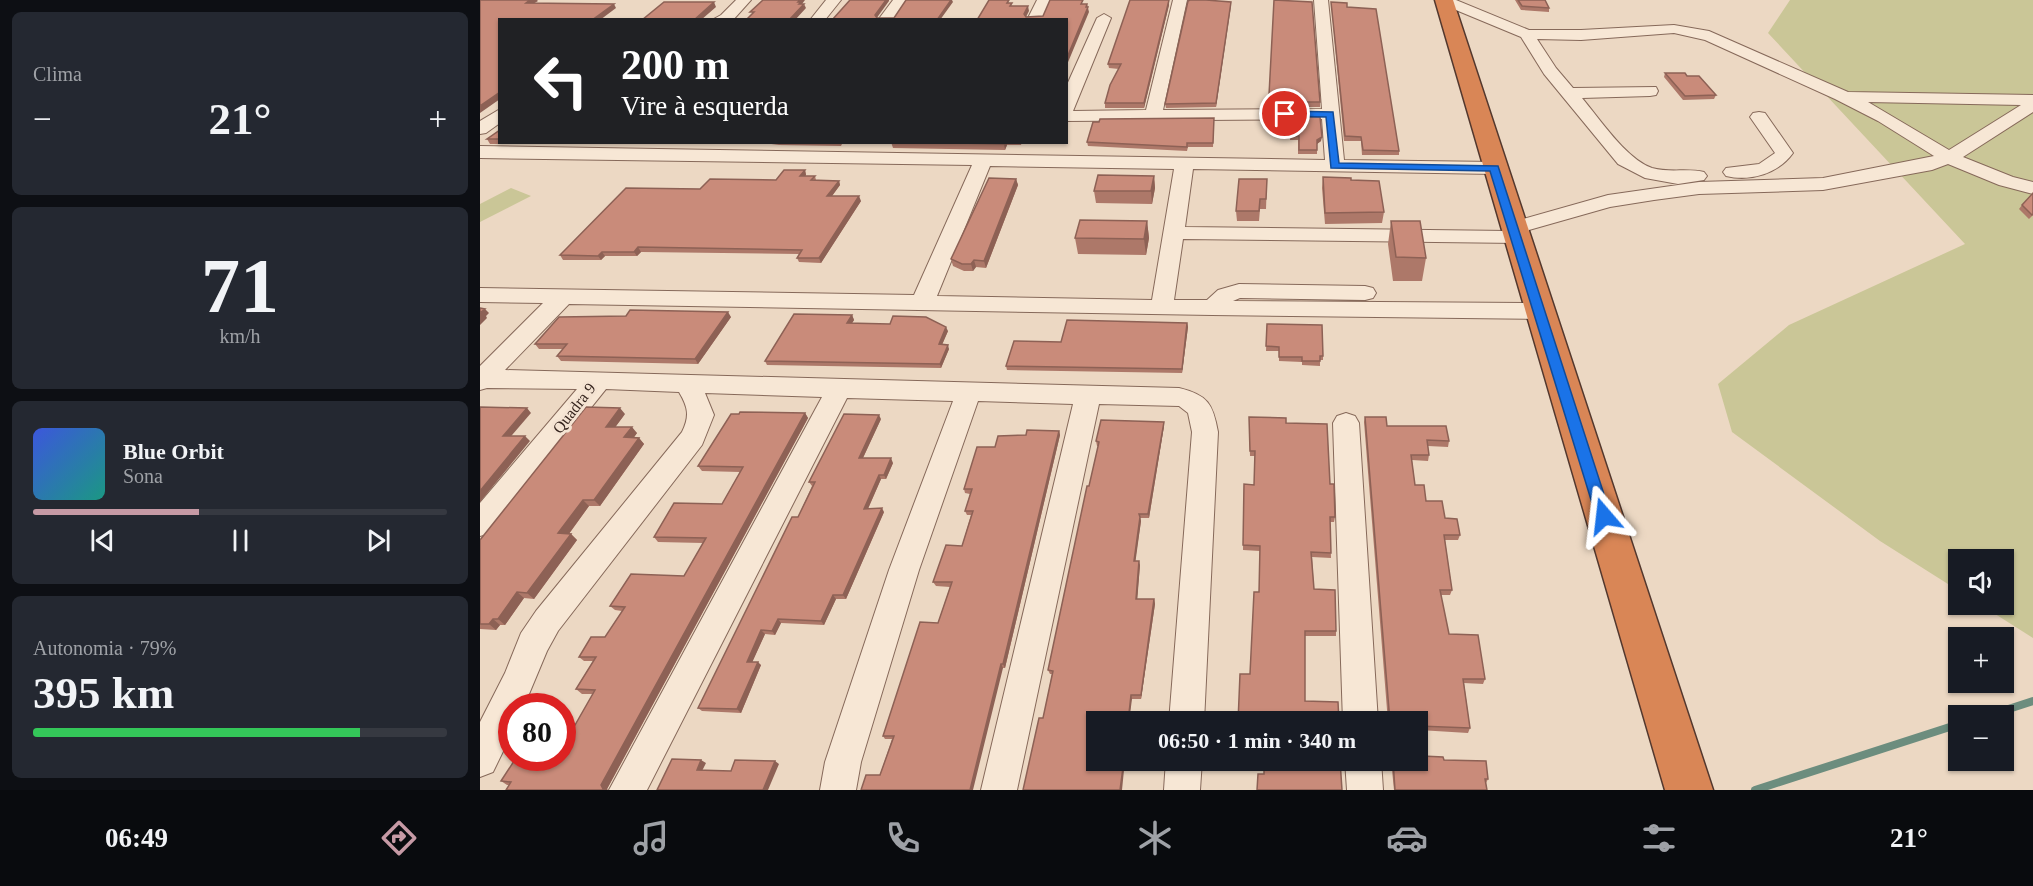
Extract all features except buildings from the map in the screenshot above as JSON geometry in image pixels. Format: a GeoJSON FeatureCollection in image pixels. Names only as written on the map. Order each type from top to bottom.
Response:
{"type":"FeatureCollection","features":[{"type":"Feature","properties":{"kind":"highway"},"geometry":{"type":"LineString","coordinates":[[1444,0],[1517,235],[1680,782]]}},
{"type":"Feature","properties":{"kind":"street"},"geometry":{"type":"LineString","coordinates":[[726,18],[744,0]]}},
{"type":"Feature","properties":{"kind":"street"},"geometry":{"type":"LineString","coordinates":[[742,18],[761,0]]}},
{"type":"Feature","properties":{"kind":"street"},"geometry":{"type":"LineString","coordinates":[[820,18],[834,0]]}},
{"type":"Feature","properties":{"kind":"street"},"geometry":{"type":"LineString","coordinates":[[886,18],[900,0]]}},
{"type":"Feature","properties":{"kind":"street"},"geometry":{"type":"LineString","coordinates":[[1035,18],[1044,0]]}},
{"type":"Feature","properties":{"kind":"street"},"geometry":{"type":"LineString","coordinates":[[1153,116],[1180,0]]}},
{"type":"Feature","properties":{"kind":"street"},"geometry":{"type":"LineString","coordinates":[[1321,0],[1335,166]]}},
{"type":"Feature","properties":{"kind":"street"},"geometry":{"type":"LineString","coordinates":[[1444,0],[1527,34],[1558,36],[1674,29],[1709,36],[1884,117],[1948,157],[2006,181],[2033,188]]}},
{"type":"Feature","properties":{"kind":"street"},"geometry":{"type":"LineString","coordinates":[[1068,103],[1104,18]]}},
{"type":"Feature","properties":{"kind":"street"},"geometry":{"type":"LineString","coordinates":[[1527,34],[1550,71],[1625,160],[1645,172],[1678,178],[1768,168],[1778,164],[1784,153],[1758,117]]}},
{"type":"Feature","properties":{"kind":"street"},"geometry":{"type":"LineString","coordinates":[[1568,93],[1650,91]]}},
{"type":"Feature","properties":{"kind":"street"},"geometry":{"type":"LineString","coordinates":[[1840,95],[2032,105]]}},
{"type":"Feature","properties":{"kind":"street"},"geometry":{"type":"LineString","coordinates":[[1892,99],[2005,122]]}},
{"type":"Feature","properties":{"kind":"street"},"geometry":{"type":"LineString","coordinates":[[1173,233],[1517,235],[1520,226],[1608,201],[1699,188],[1823,184],[1932,164],[1948,157],[2032,105]]}},
{"type":"Feature","properties":{"kind":"street"},"geometry":{"type":"LineString","coordinates":[[1068,116],[1330,114]]}},
{"type":"Feature","properties":{"kind":"street"},"geometry":{"type":"LineString","coordinates":[[480,129],[498,116]]}},
{"type":"Feature","properties":{"kind":"street"},"geometry":{"type":"LineString","coordinates":[[1042,162],[1049,144]]}},
{"type":"Feature","properties":{"kind":"street"},"geometry":{"type":"LineString","coordinates":[[480,152],[597,148],[983,161],[1495,168]]}},
{"type":"Feature","properties":{"kind":"street"},"geometry":{"type":"LineString","coordinates":[[923,301],[983,161]]}},
{"type":"Feature","properties":{"kind":"street"},"geometry":{"type":"LineString","coordinates":[[1162,307],[1184,164]]}},
{"type":"Feature","properties":{"kind":"street"},"geometry":{"type":"LineString","coordinates":[[1220,165],[1235,175],[1244,177],[1325,180],[1388,179],[1397,177],[1410,167]]}},
{"type":"Feature","properties":{"kind":"street"},"geometry":{"type":"LineString","coordinates":[[480,295],[1464,312],[1539,311]]}},
{"type":"Feature","properties":{"kind":"street"},"geometry":{"type":"LineString","coordinates":[[481,380],[564,296]]}},
{"type":"Feature","properties":{"kind":"street","name":"Quadra 9"},"geometry":{"type":"LineString","coordinates":[[481,380],[599,380]]}},
{"type":"Feature","properties":{"kind":"street"},"geometry":{"type":"LineString","coordinates":[[599,380],[1192,400],[1201,409],[1204,432],[1187,711]]}},
{"type":"Feature","properties":{"kind":"street","name":"Quadra 9"},"geometry":{"type":"LineString","coordinates":[[480,524],[599,380]]}},
{"type":"Feature","properties":{"kind":"street"},"geometry":{"type":"LineString","coordinates":[[480,759],[519,681],[533,644],[548,621],[693,438],[702,420],[702,409],[686,383]]}},
{"type":"Feature","properties":{"kind":"street"},"geometry":{"type":"LineString","coordinates":[[627,790],[839,389]]}},
{"type":"Feature","properties":{"kind":"street"},"geometry":{"type":"LineString","coordinates":[[838,790],[843,762],[904,570],[969,392]]}},
{"type":"Feature","properties":{"kind":"street"},"geometry":{"type":"LineString","coordinates":[[999,790],[1088,395]]}},
{"type":"Feature","properties":{"kind":"street"},"geometry":{"type":"LineString","coordinates":[[1346,423],[1360,711]]}},
{"type":"Feature","properties":{"kind":"street"},"geometry":{"type":"LineString","coordinates":[[1182,790],[1183,771]]}},
{"type":"Feature","properties":{"kind":"street"},"geometry":{"type":"LineString","coordinates":[[1364,771],[1365,790]]}},
{"type":"Feature","properties":{"kind":"shaded area"},"geometry":{"type":"Polygon","coordinates":[[[1790,0],[2033,0],[2033,638],[1997,615],[2014,615],[2014,549],[1948,549],[1948,584],[1880,541],[1732,432],[1718,384],[1789,325],[1965,244],[1768,33],[1790,0]]]}},
{"type":"Feature","properties":{"kind":"shaded area"},"geometry":{"type":"Polygon","coordinates":[[[511,188],[531,196],[480,222],[480,204],[511,188]]]}},
{"type":"Feature","properties":{"kind":"waterway"},"geometry":{"type":"LineString","coordinates":[[2014,707],[2033,701]]}},
{"type":"Feature","properties":{"kind":"waterway"},"geometry":{"type":"LineString","coordinates":[[1755,790],[1948,728]]}},
{"type":"Feature","properties":{"kind":"route"},"geometry":{"type":"LineString","coordinates":[[1285,114],[1330,114],[1335,166],[1495,168],[1604,516]]}}]}
